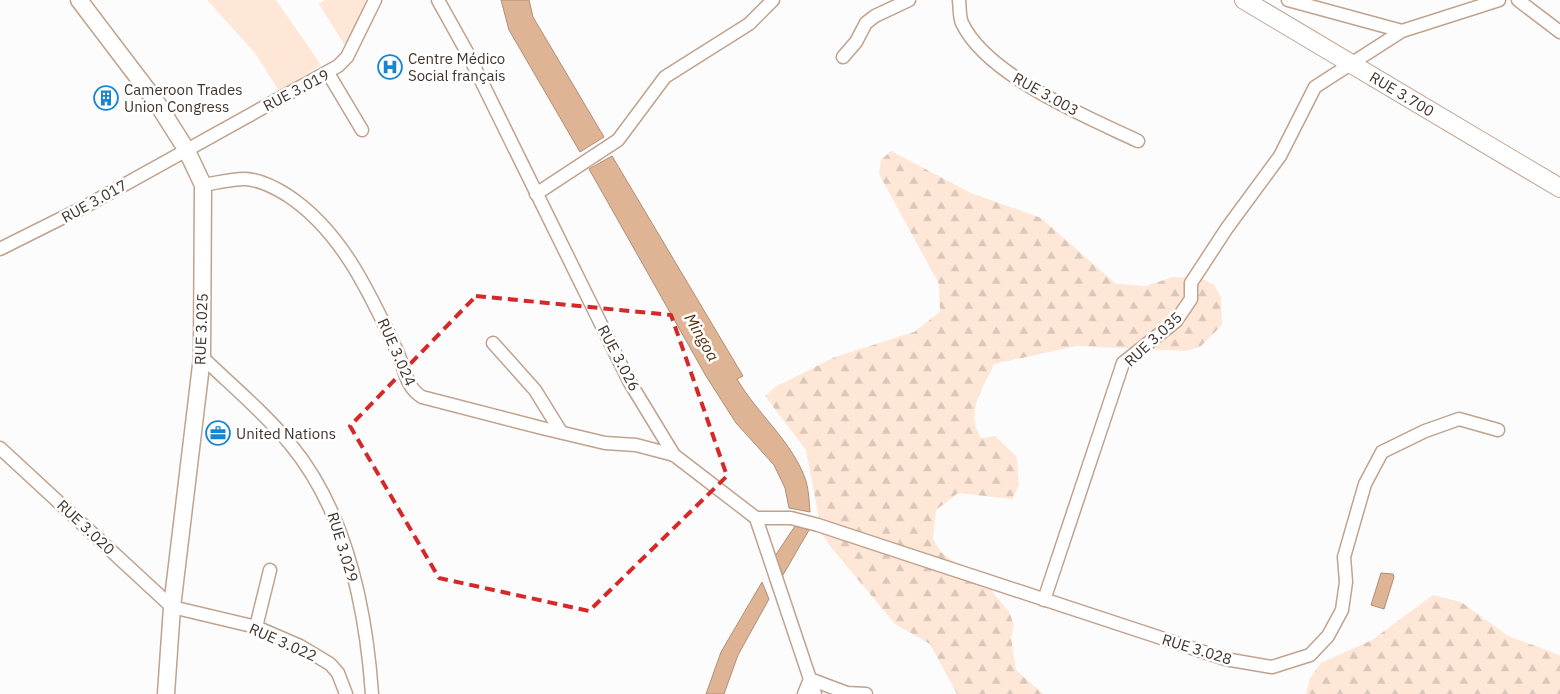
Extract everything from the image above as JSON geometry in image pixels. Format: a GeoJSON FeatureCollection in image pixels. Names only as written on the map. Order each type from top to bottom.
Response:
{"type":"FeatureCollection","features":[{"type":"Feature","properties":{"kind":"main road","name":"RUE 3.700"},"geometry":{"type":"LineString","coordinates":[[1244,0],[1560,188]]}},
{"type":"Feature","properties":{"kind":"street","name":"RUE 3.025"},"geometry":{"type":"LineString","coordinates":[[79,0],[143,85],[186,149],[203,185],[202,357],[172,607],[166,694]]}},
{"type":"Feature","properties":{"kind":"street","name":"RUE 3.019"},"geometry":{"type":"LineString","coordinates":[[186,149],[328,73],[346,57],[375,0]]}},
{"type":"Feature","properties":{"kind":"street","name":"RUE 3.026"},"geometry":{"type":"LineString","coordinates":[[438,0],[468,54],[629,381],[674,455],[756,518]]}},
{"type":"Feature","properties":{"kind":"street"},"geometry":{"type":"LineString","coordinates":[[536,194],[572,171],[581,162],[618,140],[665,77],[749,24],[774,0]]}},
{"type":"Feature","properties":{"kind":"street"},"geometry":{"type":"LineString","coordinates":[[843,57],[856,42],[866,23],[875,16],[908,0]]}},
{"type":"Feature","properties":{"kind":"street","name":"RUE 3.003"},"geometry":{"type":"LineString","coordinates":[[959,0],[961,20],[969,35],[990,58],[1013,77],[1138,142]]}},
{"type":"Feature","properties":{"kind":"street"},"geometry":{"type":"LineString","coordinates":[[1288,0],[1402,31]]}},
{"type":"Feature","properties":{"kind":"street","name":"RUE 3.035"},"geometry":{"type":"LineString","coordinates":[[1044,600],[1123,363],[1176,321],[1191,300],[1191,283],[1227,228],[1280,156],[1315,87],[1402,31],[1499,0]]}},
{"type":"Feature","properties":{"kind":"street"},"geometry":{"type":"LineString","coordinates":[[1518,0],[1560,32]]}},
{"type":"Feature","properties":{"kind":"street"},"geometry":{"type":"LineString","coordinates":[[328,73],[362,130]]}},
{"type":"Feature","properties":{"kind":"street","name":"RUE 3.017"},"geometry":{"type":"LineString","coordinates":[[0,249],[86,206],[186,149]]}},
{"type":"Feature","properties":{"kind":"street","name":"RUE 3.024"},"geometry":{"type":"LineString","coordinates":[[203,185],[245,179],[272,186],[307,209],[336,241],[371,296],[415,393],[431,399],[605,443],[636,445],[674,455]]}},
{"type":"Feature","properties":{"kind":"street"},"geometry":{"type":"LineString","coordinates":[[493,343],[535,390],[561,432]]}},
{"type":"Feature","properties":{"kind":"street","name":"RUE 3.029"},"geometry":{"type":"LineString","coordinates":[[202,357],[292,445],[326,496],[335,516],[360,602],[372,694]]}},
{"type":"Feature","properties":{"kind":"street","name":"RUE 3.028"},"geometry":{"type":"LineString","coordinates":[[756,518],[791,518],[1225,659],[1272,667],[1310,655],[1328,636],[1342,610],[1346,582],[1344,557],[1365,484],[1382,452],[1426,431],[1458,419],[1498,430]]}},
{"type":"Feature","properties":{"kind":"street","name":"RUE 3.020"},"geometry":{"type":"LineString","coordinates":[[0,448],[172,607]]}},
{"type":"Feature","properties":{"kind":"street"},"geometry":{"type":"LineString","coordinates":[[756,518],[814,694]]}},
{"type":"Feature","properties":{"kind":"street"},"geometry":{"type":"LineString","coordinates":[[256,628],[270,570]]}},
{"type":"Feature","properties":{"kind":"street","name":"RUE 3.022"},"geometry":{"type":"LineString","coordinates":[[172,607],[256,628],[300,646],[330,664],[338,673],[346,694]]}},
{"type":"Feature","properties":{"kind":"street"},"geometry":{"type":"LineString","coordinates":[[804,694],[810,679]]}},
{"type":"Feature","properties":{"kind":"street"},"geometry":{"type":"LineString","coordinates":[[810,679],[846,693],[866,694]]}},
{"type":"Feature","properties":{"kind":"highlighted area"},"geometry":{"type":"Polygon","coordinates":[[[476,296],[671,315],[727,476],[589,611],[439,578],[350,426],[476,296]]]}},
{"type":"Feature","properties":{"kind":"green space"},"geometry":{"type":"Polygon","coordinates":[[[207,0],[276,0],[321,65],[279,91],[255,53],[207,0]]]}},
{"type":"Feature","properties":{"kind":"green space"},"geometry":{"type":"Polygon","coordinates":[[[325,0],[366,0],[348,44],[344,44],[319,4],[325,0]]]}},
{"type":"Feature","properties":{"kind":"green space"},"geometry":{"type":"Polygon","coordinates":[[[891,151],[971,193],[1041,218],[1116,284],[1146,286],[1173,277],[1201,278],[1214,285],[1221,297],[1222,325],[1200,347],[1186,351],[1076,346],[994,364],[980,392],[975,410],[976,428],[981,438],[995,436],[1017,457],[1019,486],[1012,499],[958,493],[936,510],[933,539],[941,552],[990,589],[1009,612],[1014,625],[1011,638],[1016,670],[1043,694],[957,694],[930,644],[895,624],[822,534],[806,450],[765,396],[775,387],[835,357],[914,332],[940,312],[939,284],[879,174],[881,160],[891,151]]]}},
{"type":"Feature","properties":{"kind":"green space"},"geometry":{"type":"Polygon","coordinates":[[[1433,595],[1461,602],[1508,636],[1560,655],[1560,694],[1306,694],[1310,678],[1321,663],[1372,640],[1433,595]]]}},
{"type":"Feature","properties":{"kind":"water"},"geometry":{"type":"Polygon","coordinates":[[[501,0],[529,0],[533,17],[604,137],[580,152],[509,30],[501,0]]]}},
{"type":"Feature","properties":{"kind":"water","name":"Mingoa"},"geometry":{"type":"Polygon","coordinates":[[[612,156],[743,376],[737,379],[793,454],[806,481],[810,512],[789,508],[785,488],[774,465],[736,423],[706,376],[589,169],[612,156]]]}},
{"type":"Feature","properties":{"kind":"water"},"geometry":{"type":"Polygon","coordinates":[[[795,526],[809,530],[783,575],[775,556],[795,526]]]}},
{"type":"Feature","properties":{"kind":"water"},"geometry":{"type":"Polygon","coordinates":[[[1381,573],[1393,574],[1394,577],[1384,609],[1371,605],[1381,573]]]}},
{"type":"Feature","properties":{"kind":"water"},"geometry":{"type":"Polygon","coordinates":[[[762,582],[769,599],[738,655],[724,694],[706,694],[721,652],[762,582]]]}},
{"type":"Feature","properties":{"kind":"place","name":"Centre Médico Social français"},"geometry":{"type":"Point","coordinates":[390,67]}},
{"type":"Feature","properties":{"kind":"place","name":"Cameroon Trades Union Congress"},"geometry":{"type":"Point","coordinates":[106,98]}},
{"type":"Feature","properties":{"kind":"place","name":"United Nations"},"geometry":{"type":"Point","coordinates":[218,433]}}]}
